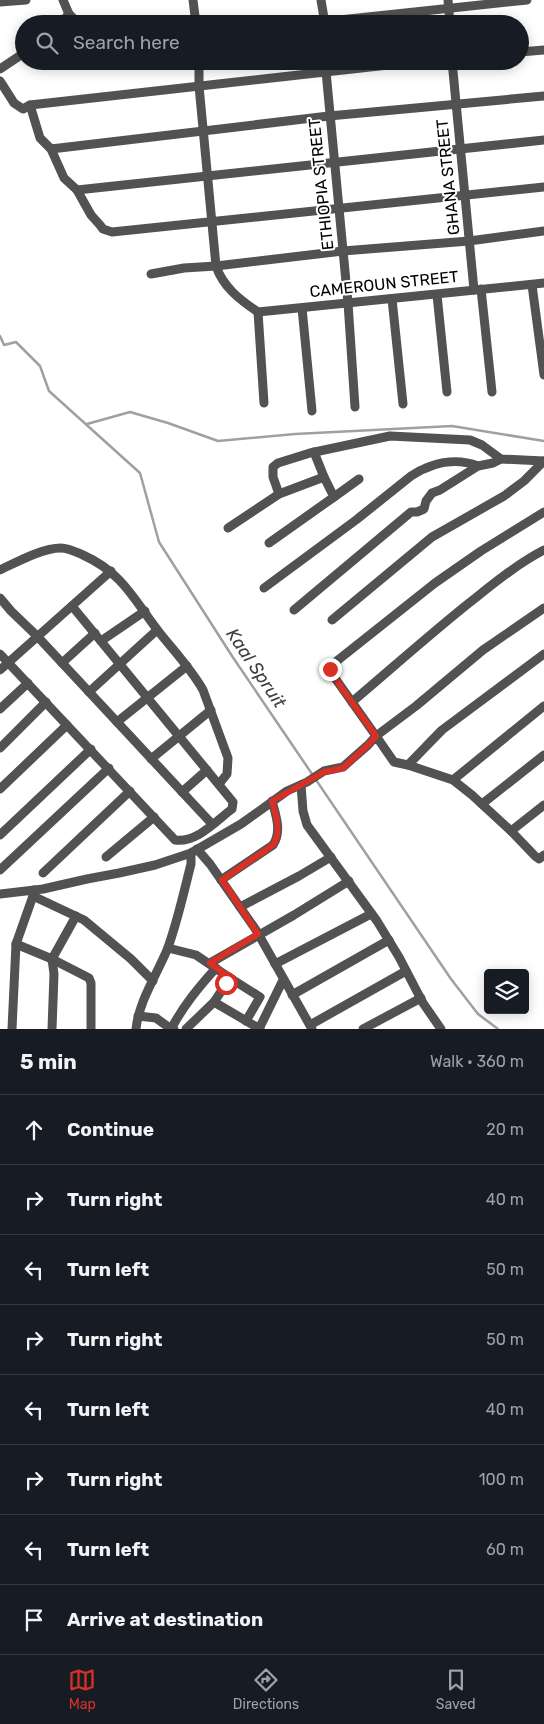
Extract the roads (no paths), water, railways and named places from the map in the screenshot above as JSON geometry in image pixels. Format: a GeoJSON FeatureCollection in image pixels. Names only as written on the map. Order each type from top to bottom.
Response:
{"type":"FeatureCollection","features":[{"type":"Feature","properties":{"kind":"street"},"geometry":{"type":"LineString","coordinates":[[0,2],[26,0]]}},
{"type":"Feature","properties":{"kind":"street"},"geometry":{"type":"LineString","coordinates":[[63,0],[69,14]]}},
{"type":"Feature","properties":{"kind":"street"},"geometry":{"type":"LineString","coordinates":[[193,0],[195,15]]}},
{"type":"Feature","properties":{"kind":"street"},"geometry":{"type":"LineString","coordinates":[[321,0],[324,15]]}},
{"type":"Feature","properties":{"kind":"street"},"geometry":{"type":"LineString","coordinates":[[377,15],[448,4],[527,0]]}},
{"type":"Feature","properties":{"kind":"street"},"geometry":{"type":"LineString","coordinates":[[529,51],[544,50]]}},
{"type":"Feature","properties":{"kind":"street"},"geometry":{"type":"LineString","coordinates":[[0,69],[15,59]]}},
{"type":"Feature","properties":{"kind":"street"},"geometry":{"type":"LineString","coordinates":[[199,70],[216,266],[225,286],[258,312],[264,403]]}},
{"type":"Feature","properties":{"kind":"street"},"geometry":{"type":"LineString","coordinates":[[0,81],[17,106],[23,109],[30,105],[335,70]]}},
{"type":"Feature","properties":{"kind":"street","name":"GHANA STREET"},"geometry":{"type":"LineString","coordinates":[[453,70],[469,241],[492,392]]}},
{"type":"Feature","properties":{"kind":"street","name":"ETHIOPIA STREET"},"geometry":{"type":"LineString","coordinates":[[325,71],[348,303],[355,407]]}},
{"type":"Feature","properties":{"kind":"street"},"geometry":{"type":"LineString","coordinates":[[51,149],[329,116],[544,96]]}},
{"type":"Feature","properties":{"kind":"street"},"geometry":{"type":"LineString","coordinates":[[30,105],[40,138],[51,149],[64,178],[77,190],[91,215],[100,226],[108,231],[544,187]]}},
{"type":"Feature","properties":{"kind":"street"},"geometry":{"type":"LineString","coordinates":[[77,190],[544,140]]}},
{"type":"Feature","properties":{"kind":"street"},"geometry":{"type":"LineString","coordinates":[[151,274],[184,268],[216,266],[343,250],[469,241],[544,232]]}},
{"type":"Feature","properties":{"kind":"street","name":"CAMEROUN STREET"},"geometry":{"type":"LineString","coordinates":[[258,312],[392,300],[544,283]]}},
{"type":"Feature","properties":{"kind":"street"},"geometry":{"type":"LineString","coordinates":[[532,285],[541,328],[544,375]]}},
{"type":"Feature","properties":{"kind":"street"},"geometry":{"type":"LineString","coordinates":[[437,294],[447,392]]}},
{"type":"Feature","properties":{"kind":"street"},"geometry":{"type":"LineString","coordinates":[[392,300],[403,404]]}},
{"type":"Feature","properties":{"kind":"street"},"geometry":{"type":"LineString","coordinates":[[302,308],[312,411]]}},
{"type":"Feature","properties":{"kind":"street"},"geometry":{"type":"LineString","coordinates":[[279,494],[273,478],[274,467],[278,463],[314,452],[390,436],[470,440],[482,445],[502,459]]}},
{"type":"Feature","properties":{"kind":"street"},"geometry":{"type":"LineString","coordinates":[[314,452],[334,497]]}},
{"type":"Feature","properties":{"kind":"street"},"geometry":{"type":"LineString","coordinates":[[294,610],[411,512],[417,512],[424,508],[426,500],[432,493],[478,466],[502,459],[544,461]]}},
{"type":"Feature","properties":{"kind":"street"},"geometry":{"type":"LineString","coordinates":[[332,620],[432,537],[504,496],[524,481],[544,461]]}},
{"type":"Feature","properties":{"kind":"street"},"geometry":{"type":"LineString","coordinates":[[264,588],[420,470],[436,463],[458,462],[471,463],[478,466]]}},
{"type":"Feature","properties":{"kind":"street"},"geometry":{"type":"LineString","coordinates":[[228,528],[279,494],[324,477]]}},
{"type":"Feature","properties":{"kind":"street"},"geometry":{"type":"LineString","coordinates":[[269,543],[359,478]]}},
{"type":"Feature","properties":{"kind":"street"},"geometry":{"type":"LineString","coordinates":[[542,859],[453,780],[394,762],[330,671],[330,667],[435,583],[481,551],[544,512]]}},
{"type":"Feature","properties":{"kind":"street"},"geometry":{"type":"LineString","coordinates":[[0,570],[27,558],[59,548],[67,548],[87,557],[110,571],[123,582],[157,630],[197,680],[211,710],[228,758],[227,774],[219,784]]}},
{"type":"Feature","properties":{"kind":"street"},"geometry":{"type":"LineString","coordinates":[[352,702],[486,590],[523,561],[544,550]]}},
{"type":"Feature","properties":{"kind":"street"},"geometry":{"type":"LineString","coordinates":[[0,670],[110,571]]}},
{"type":"Feature","properties":{"kind":"street"},"geometry":{"type":"LineString","coordinates":[[0,598],[212,824]]}},
{"type":"Feature","properties":{"kind":"street"},"geometry":{"type":"LineString","coordinates":[[0,654],[175,840],[193,838],[232,809],[231,799],[72,606]]}},
{"type":"Feature","properties":{"kind":"street"},"geometry":{"type":"LineString","coordinates":[[0,894],[34,893],[143,868],[194,851],[241,824],[272,801],[324,772],[343,768],[376,736],[416,706],[483,650],[544,608]]}},
{"type":"Feature","properties":{"kind":"street"},"geometry":{"type":"LineString","coordinates":[[101,641],[144,611]]}},
{"type":"Feature","properties":{"kind":"street"},"geometry":{"type":"LineString","coordinates":[[88,692],[157,630]]}},
{"type":"Feature","properties":{"kind":"street"},"geometry":{"type":"LineString","coordinates":[[62,663],[95,633]]}},
{"type":"Feature","properties":{"kind":"street"},"geometry":{"type":"LineString","coordinates":[[408,765],[442,730],[544,654]]}},
{"type":"Feature","properties":{"kind":"street"},"geometry":{"type":"LineString","coordinates":[[117,722],[187,666]]}},
{"type":"Feature","properties":{"kind":"street"},"geometry":{"type":"LineString","coordinates":[[0,710],[28,683]]}},
{"type":"Feature","properties":{"kind":"street"},"geometry":{"type":"LineString","coordinates":[[0,748],[46,702]]}},
{"type":"Feature","properties":{"kind":"street"},"geometry":{"type":"LineString","coordinates":[[453,780],[544,706]]}},
{"type":"Feature","properties":{"kind":"street"},"geometry":{"type":"LineString","coordinates":[[151,759],[211,710]]}},
{"type":"Feature","properties":{"kind":"street"},"geometry":{"type":"LineString","coordinates":[[0,789],[67,724]]}},
{"type":"Feature","properties":{"kind":"street"},"geometry":{"type":"LineString","coordinates":[[0,835],[91,749]]}},
{"type":"Feature","properties":{"kind":"street"},"geometry":{"type":"LineString","coordinates":[[482,804],[544,755]]}},
{"type":"Feature","properties":{"kind":"street"},"geometry":{"type":"LineString","coordinates":[[0,870],[109,768]]}},
{"type":"Feature","properties":{"kind":"street"},"geometry":{"type":"LineString","coordinates":[[182,792],[207,770]]}},
{"type":"Feature","properties":{"kind":"street"},"geometry":{"type":"LineString","coordinates":[[304,784],[305,820],[389,940],[437,1028]]}},
{"type":"Feature","properties":{"kind":"street"},"geometry":{"type":"LineString","coordinates":[[44,873],[130,791]]}},
{"type":"Feature","properties":{"kind":"street"},"geometry":{"type":"LineString","coordinates":[[222,880],[273,845],[278,828],[272,801]]}},
{"type":"Feature","properties":{"kind":"street"},"geometry":{"type":"LineString","coordinates":[[511,831],[544,805]]}},
{"type":"Feature","properties":{"kind":"street"},"geometry":{"type":"LineString","coordinates":[[106,857],[154,817]]}},
{"type":"Feature","properties":{"kind":"street"},"geometry":{"type":"LineString","coordinates":[[194,851],[222,880],[258,934],[311,1027],[406,971]]}},
{"type":"Feature","properties":{"kind":"street"},"geometry":{"type":"LineString","coordinates":[[136,1029],[138,1016],[168,948],[194,851]]}},
{"type":"Feature","properties":{"kind":"street"},"geometry":{"type":"LineString","coordinates":[[240,907],[331,857]]}},
{"type":"Feature","properties":{"kind":"street"},"geometry":{"type":"LineString","coordinates":[[138,1016],[156,1018],[172,1029],[182,1008],[213,965],[258,934],[294,915],[348,881]]}},
{"type":"Feature","properties":{"kind":"street"},"geometry":{"type":"LineString","coordinates":[[34,893],[84,920],[131,959],[152,981]]}},
{"type":"Feature","properties":{"kind":"street"},"geometry":{"type":"LineString","coordinates":[[12,1029],[16,944],[34,893]]}},
{"type":"Feature","properties":{"kind":"street"},"geometry":{"type":"LineString","coordinates":[[276,964],[371,914]]}},
{"type":"Feature","properties":{"kind":"street"},"geometry":{"type":"LineString","coordinates":[[52,1029],[54,974],[52,959],[76,916]]}},
{"type":"Feature","properties":{"kind":"street"},"geometry":{"type":"LineString","coordinates":[[292,995],[389,940]]}},
{"type":"Feature","properties":{"kind":"street"},"geometry":{"type":"LineString","coordinates":[[16,944],[52,959],[90,980],[91,1029]]}},
{"type":"Feature","properties":{"kind":"street"},"geometry":{"type":"LineString","coordinates":[[168,948],[196,955],[260,997],[246,1020]]}},
{"type":"Feature","properties":{"kind":"street"},"geometry":{"type":"LineString","coordinates":[[186,1029],[214,1002],[230,978]]}},
{"type":"Feature","properties":{"kind":"street"},"geometry":{"type":"LineString","coordinates":[[214,1002],[260,1029],[283,980]]}},
{"type":"Feature","properties":{"kind":"street"},"geometry":{"type":"LineString","coordinates":[[363,1029],[421,998]]}},
{"type":"Feature","properties":{"kind":"waterway","name":"Kaal Spruit"},"geometry":{"type":"LineString","coordinates":[[0,336],[4,345],[16,342],[40,366],[49,391],[140,473],[159,542],[232,656],[451,979],[478,1014],[498,1029]]}},
{"type":"Feature","properties":{"kind":"waterway"},"geometry":{"type":"LineString","coordinates":[[87,424],[130,412],[218,441],[295,434],[452,426],[544,441]]}}]}
